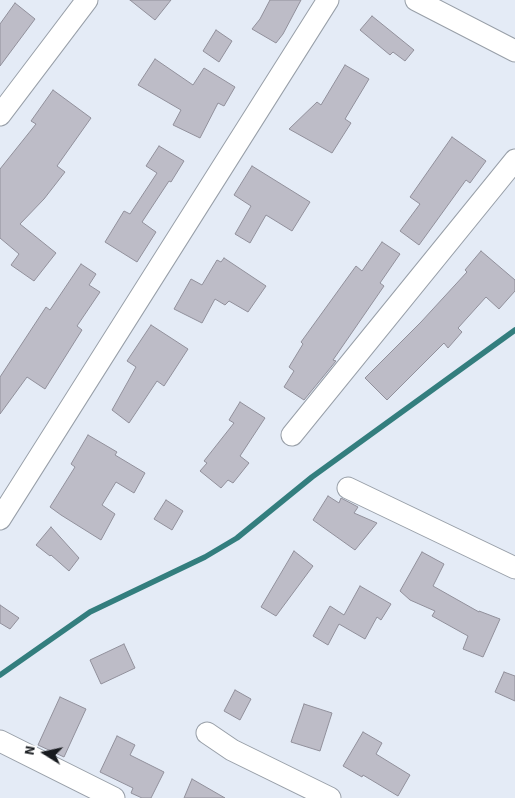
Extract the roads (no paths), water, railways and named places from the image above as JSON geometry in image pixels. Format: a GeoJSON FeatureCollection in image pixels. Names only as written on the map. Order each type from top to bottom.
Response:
{"type":"FeatureCollection","features":[{"type":"Feature","properties":{"kind":"street"},"geometry":{"type":"LineString","coordinates":[[0,115],[88,0]]}},
{"type":"Feature","properties":{"kind":"street"},"geometry":{"type":"LineString","coordinates":[[0,519],[328,0]]}},
{"type":"Feature","properties":{"kind":"street"},"geometry":{"type":"LineString","coordinates":[[416,0],[515,51]]}},
{"type":"Feature","properties":{"kind":"street"},"geometry":{"type":"LineString","coordinates":[[292,435],[515,160]]}},
{"type":"Feature","properties":{"kind":"street"},"geometry":{"type":"LineString","coordinates":[[348,488],[515,568]]}},
{"type":"Feature","properties":{"kind":"street"},"geometry":{"type":"LineString","coordinates":[[207,733],[232,750],[330,798]]}},
{"type":"Feature","properties":{"kind":"street"},"geometry":{"type":"LineString","coordinates":[[0,741],[109,797]]}},
{"type":"Feature","properties":{"kind":"waterway"},"geometry":{"type":"LineString","coordinates":[[0,675],[90,612],[205,557],[237,538],[312,477],[515,330]]}}]}
